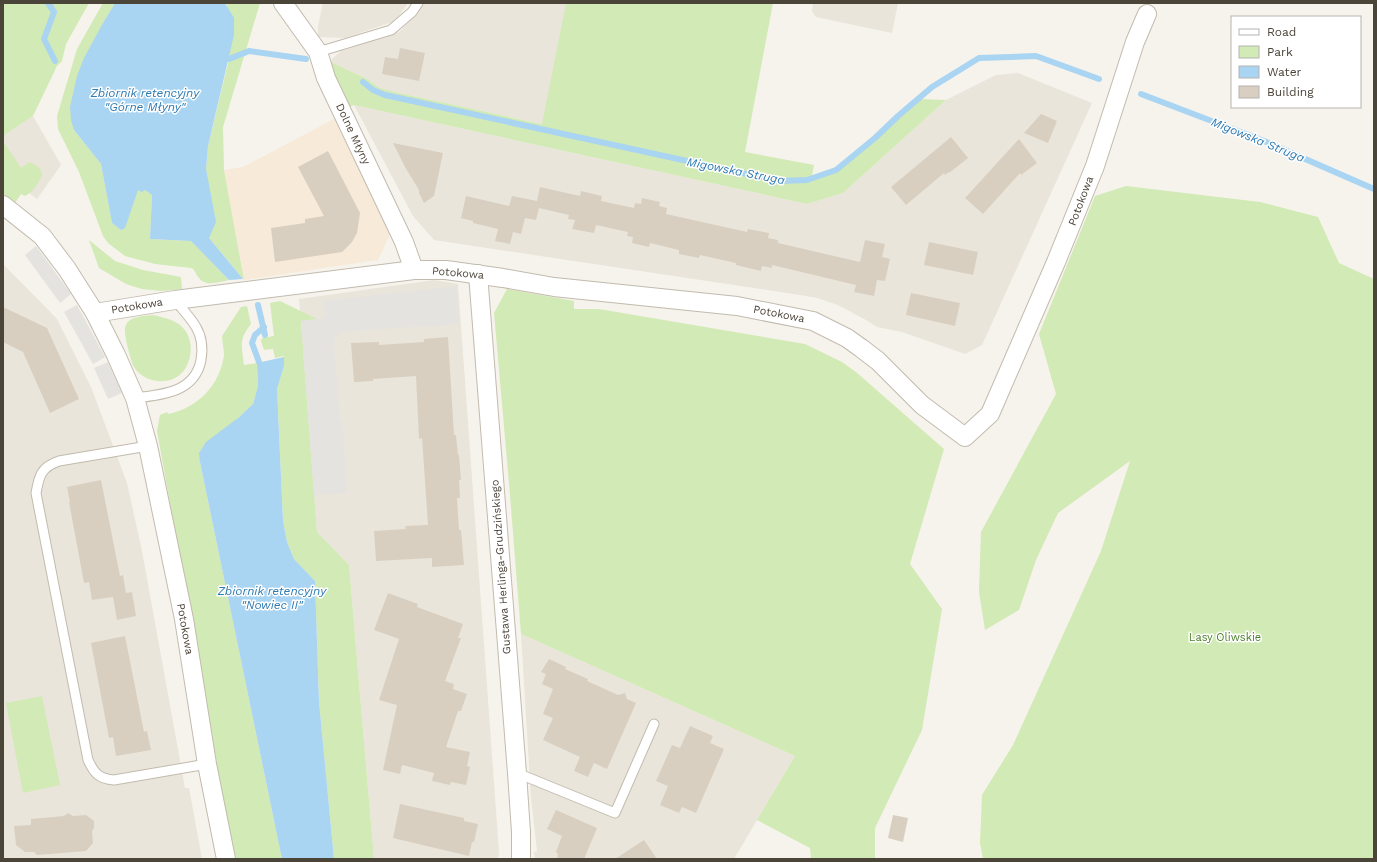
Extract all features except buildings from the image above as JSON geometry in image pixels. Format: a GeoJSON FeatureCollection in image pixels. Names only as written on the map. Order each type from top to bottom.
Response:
{"type":"FeatureCollection","features":[{"type":"Feature","properties":{"kind":"street","name":"Dolne Młyny"},"geometry":{"type":"LineString","coordinates":[[283,3],[318,52],[326,78],[404,242],[414,270]]}},
{"type":"Feature","properties":{"kind":"street","name":"Potokowa"},"geometry":{"type":"LineString","coordinates":[[95,313],[175,300],[414,270],[446,270],[554,287],[738,306],[813,321],[847,338],[878,361],[922,405],[965,436],[990,414],[1056,262],[1095,166],[1136,42],[1147,14]]}},
{"type":"Feature","properties":{"kind":"street","name":"Potokowa"},"geometry":{"type":"LineString","coordinates":[[7,212],[42,236],[55,251],[95,313],[135,398],[148,446],[184,619],[207,764],[226,859]]}},
{"type":"Feature","properties":{"kind":"street","name":"Gustawa Herlinga-Grudzińskiego"},"geometry":{"type":"LineString","coordinates":[[478,274],[517,773],[521,832],[521,859]]}},
{"type":"Feature","properties":{"kind":"lane"},"geometry":{"type":"LineString","coordinates":[[318,52],[392,30],[412,12],[418,3]]}},
{"type":"Feature","properties":{"kind":"lane"},"geometry":{"type":"LineString","coordinates":[[135,398],[167,393],[183,387],[192,379],[199,367],[202,352],[201,339],[196,327],[175,300]]}},
{"type":"Feature","properties":{"kind":"lane"},"geometry":{"type":"LineString","coordinates":[[148,446],[51,463],[42,470],[36,493],[88,760],[91,768],[96,774],[104,779],[114,780],[207,764]]}},
{"type":"Feature","properties":{"kind":"lane"},"geometry":{"type":"LineString","coordinates":[[517,773],[615,813],[654,724]]}},
{"type":"Feature","properties":{"kind":"shaded area"},"geometry":{"type":"Polygon","coordinates":[[[323,3],[408,3],[395,21],[345,38],[318,37],[318,26],[323,3]]]}},
{"type":"Feature","properties":{"kind":"shaded area"},"geometry":{"type":"Polygon","coordinates":[[[424,3],[566,3],[543,124],[380,88],[367,79],[331,62],[332,59],[341,51],[399,32],[424,3]]]}},
{"type":"Feature","properties":{"kind":"shaded area"},"geometry":{"type":"Polygon","coordinates":[[[813,3],[898,3],[892,33],[816,17],[812,11],[813,3]]]}},
{"type":"Feature","properties":{"kind":"shaded area"},"geometry":{"type":"Polygon","coordinates":[[[1018,73],[1092,103],[982,345],[965,354],[902,332],[877,327],[838,305],[817,298],[434,240],[413,216],[354,105],[807,204],[843,193],[946,100],[996,75],[1018,73]]]}},
{"type":"Feature","properties":{"kind":"shaded area"},"geometry":{"type":"Polygon","coordinates":[[[33,116],[61,165],[37,199],[3,173],[3,136],[33,116]]]}},
{"type":"Feature","properties":{"kind":"shaded area"},"geometry":{"type":"Polygon","coordinates":[[[334,119],[390,234],[378,260],[244,280],[224,170],[243,167],[334,119]]]}},
{"type":"Feature","properties":{"kind":"shaded area"},"geometry":{"type":"Polygon","coordinates":[[[36,246],[71,294],[60,303],[25,255],[36,246]]]}},
{"type":"Feature","properties":{"kind":"shaded area"},"geometry":{"type":"Polygon","coordinates":[[[3,266],[5,266],[57,319],[91,387],[127,483],[142,551],[185,788],[189,788],[202,859],[3,859],[3,266]]]}},
{"type":"Feature","properties":{"kind":"shaded area"},"geometry":{"type":"Polygon","coordinates":[[[434,280],[458,284],[499,852],[498,859],[374,859],[349,565],[317,532],[299,299],[434,280]]]}},
{"type":"Feature","properties":{"kind":"shaded area"},"geometry":{"type":"Polygon","coordinates":[[[457,286],[459,324],[341,332],[338,334],[334,342],[340,421],[343,423],[347,493],[314,495],[301,321],[325,318],[324,301],[457,286]]]}},
{"type":"Feature","properties":{"kind":"shaded area"},"geometry":{"type":"Polygon","coordinates":[[[77,305],[105,357],[93,364],[64,312],[77,305]]]}},
{"type":"Feature","properties":{"kind":"shaded area"},"geometry":{"type":"Polygon","coordinates":[[[108,362],[122,393],[108,399],[94,368],[108,362]]]}},
{"type":"Feature","properties":{"kind":"shaded area"},"geometry":{"type":"Polygon","coordinates":[[[521,634],[795,756],[734,859],[535,859],[534,852],[537,851],[531,798],[521,634]]]}},
{"type":"Feature","properties":{"kind":"green space"},"geometry":{"type":"Polygon","coordinates":[[[3,3],[89,3],[66,44],[62,61],[57,66],[33,116],[3,136],[3,3]]]}},
{"type":"Feature","properties":{"kind":"green space"},"geometry":{"type":"Polygon","coordinates":[[[103,3],[115,3],[103,23],[74,130],[101,164],[112,223],[121,230],[138,189],[145,190],[152,195],[150,239],[191,241],[229,280],[209,283],[202,281],[191,268],[155,264],[125,256],[108,243],[103,236],[79,172],[58,129],[57,116],[77,49],[103,3]]]}},
{"type":"Feature","properties":{"kind":"green space"},"geometry":{"type":"Polygon","coordinates":[[[225,3],[260,3],[223,127],[224,170],[244,280],[209,238],[206,169],[208,146],[229,59],[227,5],[225,3]]]}},
{"type":"Feature","properties":{"kind":"green space"},"geometry":{"type":"Polygon","coordinates":[[[566,3],[773,3],[745,152],[814,165],[811,181],[836,170],[920,99],[946,100],[843,193],[807,204],[354,105],[347,108],[331,69],[331,62],[367,79],[380,88],[542,124],[566,3]]]}},
{"type":"Feature","properties":{"kind":"green space"},"geometry":{"type":"Polygon","coordinates":[[[3,141],[21,168],[30,162],[40,168],[42,175],[33,190],[25,196],[21,194],[15,203],[3,194],[3,141]]]}},
{"type":"Feature","properties":{"kind":"green space","name":"Lasy Oliwskie"},"geometry":{"type":"Polygon","coordinates":[[[1126,186],[1260,202],[1318,217],[1339,263],[1374,279],[1374,859],[983,859],[980,843],[982,795],[1013,745],[1101,551],[1130,461],[1058,513],[1036,560],[1019,610],[985,630],[979,592],[981,532],[1056,394],[1039,334],[1095,196],[1126,186]]]}},
{"type":"Feature","properties":{"kind":"green space"},"geometry":{"type":"Polygon","coordinates":[[[89,240],[115,261],[143,270],[181,277],[182,289],[161,291],[142,289],[126,284],[99,268],[89,240]]]}},
{"type":"Feature","properties":{"kind":"green space"},"geometry":{"type":"Polygon","coordinates":[[[507,289],[574,301],[574,309],[599,309],[805,344],[842,362],[856,372],[944,449],[910,564],[942,609],[922,730],[875,828],[875,859],[811,859],[810,848],[757,820],[795,756],[521,634],[494,313],[507,289]]]}},
{"type":"Feature","properties":{"kind":"green space"},"geometry":{"type":"Polygon","coordinates":[[[280,301],[317,319],[301,321],[317,532],[349,565],[374,859],[334,859],[319,702],[315,581],[294,559],[287,542],[283,521],[277,389],[284,366],[284,356],[275,358],[273,349],[264,350],[261,341],[262,338],[274,336],[270,303],[280,301]]]}},
{"type":"Feature","properties":{"kind":"green space"},"geometry":{"type":"Polygon","coordinates":[[[247,306],[251,324],[244,334],[242,348],[244,365],[257,363],[258,386],[253,404],[238,418],[200,462],[282,859],[236,859],[224,803],[157,431],[160,415],[167,412],[168,414],[179,411],[198,401],[206,394],[218,376],[222,366],[224,355],[222,336],[241,307],[247,306]]]}},
{"type":"Feature","properties":{"kind":"green space"},"geometry":{"type":"Polygon","coordinates":[[[153,315],[169,319],[180,325],[190,340],[190,355],[185,369],[181,374],[170,380],[158,381],[147,378],[137,371],[131,360],[125,327],[131,319],[153,315]]]}},
{"type":"Feature","properties":{"kind":"green space"},"geometry":{"type":"Polygon","coordinates":[[[42,696],[60,785],[23,793],[6,703],[42,696]]]}},
{"type":"Feature","properties":{"kind":"water","name":"Zbiornik retencyjny \"Górne Młyny\""},"geometry":{"type":"Polygon","coordinates":[[[115,3],[225,3],[234,18],[234,35],[208,146],[206,169],[216,222],[209,238],[243,279],[229,280],[191,241],[150,239],[152,195],[145,190],[142,192],[138,190],[125,228],[121,230],[112,223],[101,164],[74,130],[71,120],[70,107],[77,76],[84,58],[115,3]]]}},
{"type":"Feature","properties":{"kind":"water","name":"Zbiornik retencyjny \"Nowiec II\""},"geometry":{"type":"Polygon","coordinates":[[[284,357],[284,366],[277,389],[283,521],[287,542],[294,559],[315,581],[319,702],[334,859],[282,859],[199,453],[206,442],[238,418],[253,404],[258,386],[257,363],[284,357]]]}},
{"type":"Feature","properties":{"kind":"waterway"},"geometry":{"type":"LineString","coordinates":[[48,3],[54,12],[44,39],[55,61]]}},
{"type":"Feature","properties":{"kind":"waterway","name":"Migowska Struga"},"geometry":{"type":"LineString","coordinates":[[229,59],[249,51],[306,59]]}},
{"type":"Feature","properties":{"kind":"waterway","name":"Migowska Struga"},"geometry":{"type":"LineString","coordinates":[[363,82],[373,90],[385,95],[779,181],[807,180],[836,170],[875,138],[932,87],[979,58],[1036,56],[1099,79]]}},
{"type":"Feature","properties":{"kind":"waterway","name":"Migowska Struga"},"geometry":{"type":"LineString","coordinates":[[1141,94],[1264,141],[1374,189]]}},
{"type":"Feature","properties":{"kind":"waterway"},"geometry":{"type":"LineString","coordinates":[[258,305],[265,335]]}},
{"type":"Feature","properties":{"kind":"waterway"},"geometry":{"type":"LineString","coordinates":[[259,362],[252,343],[255,335],[264,327]]}}]}
